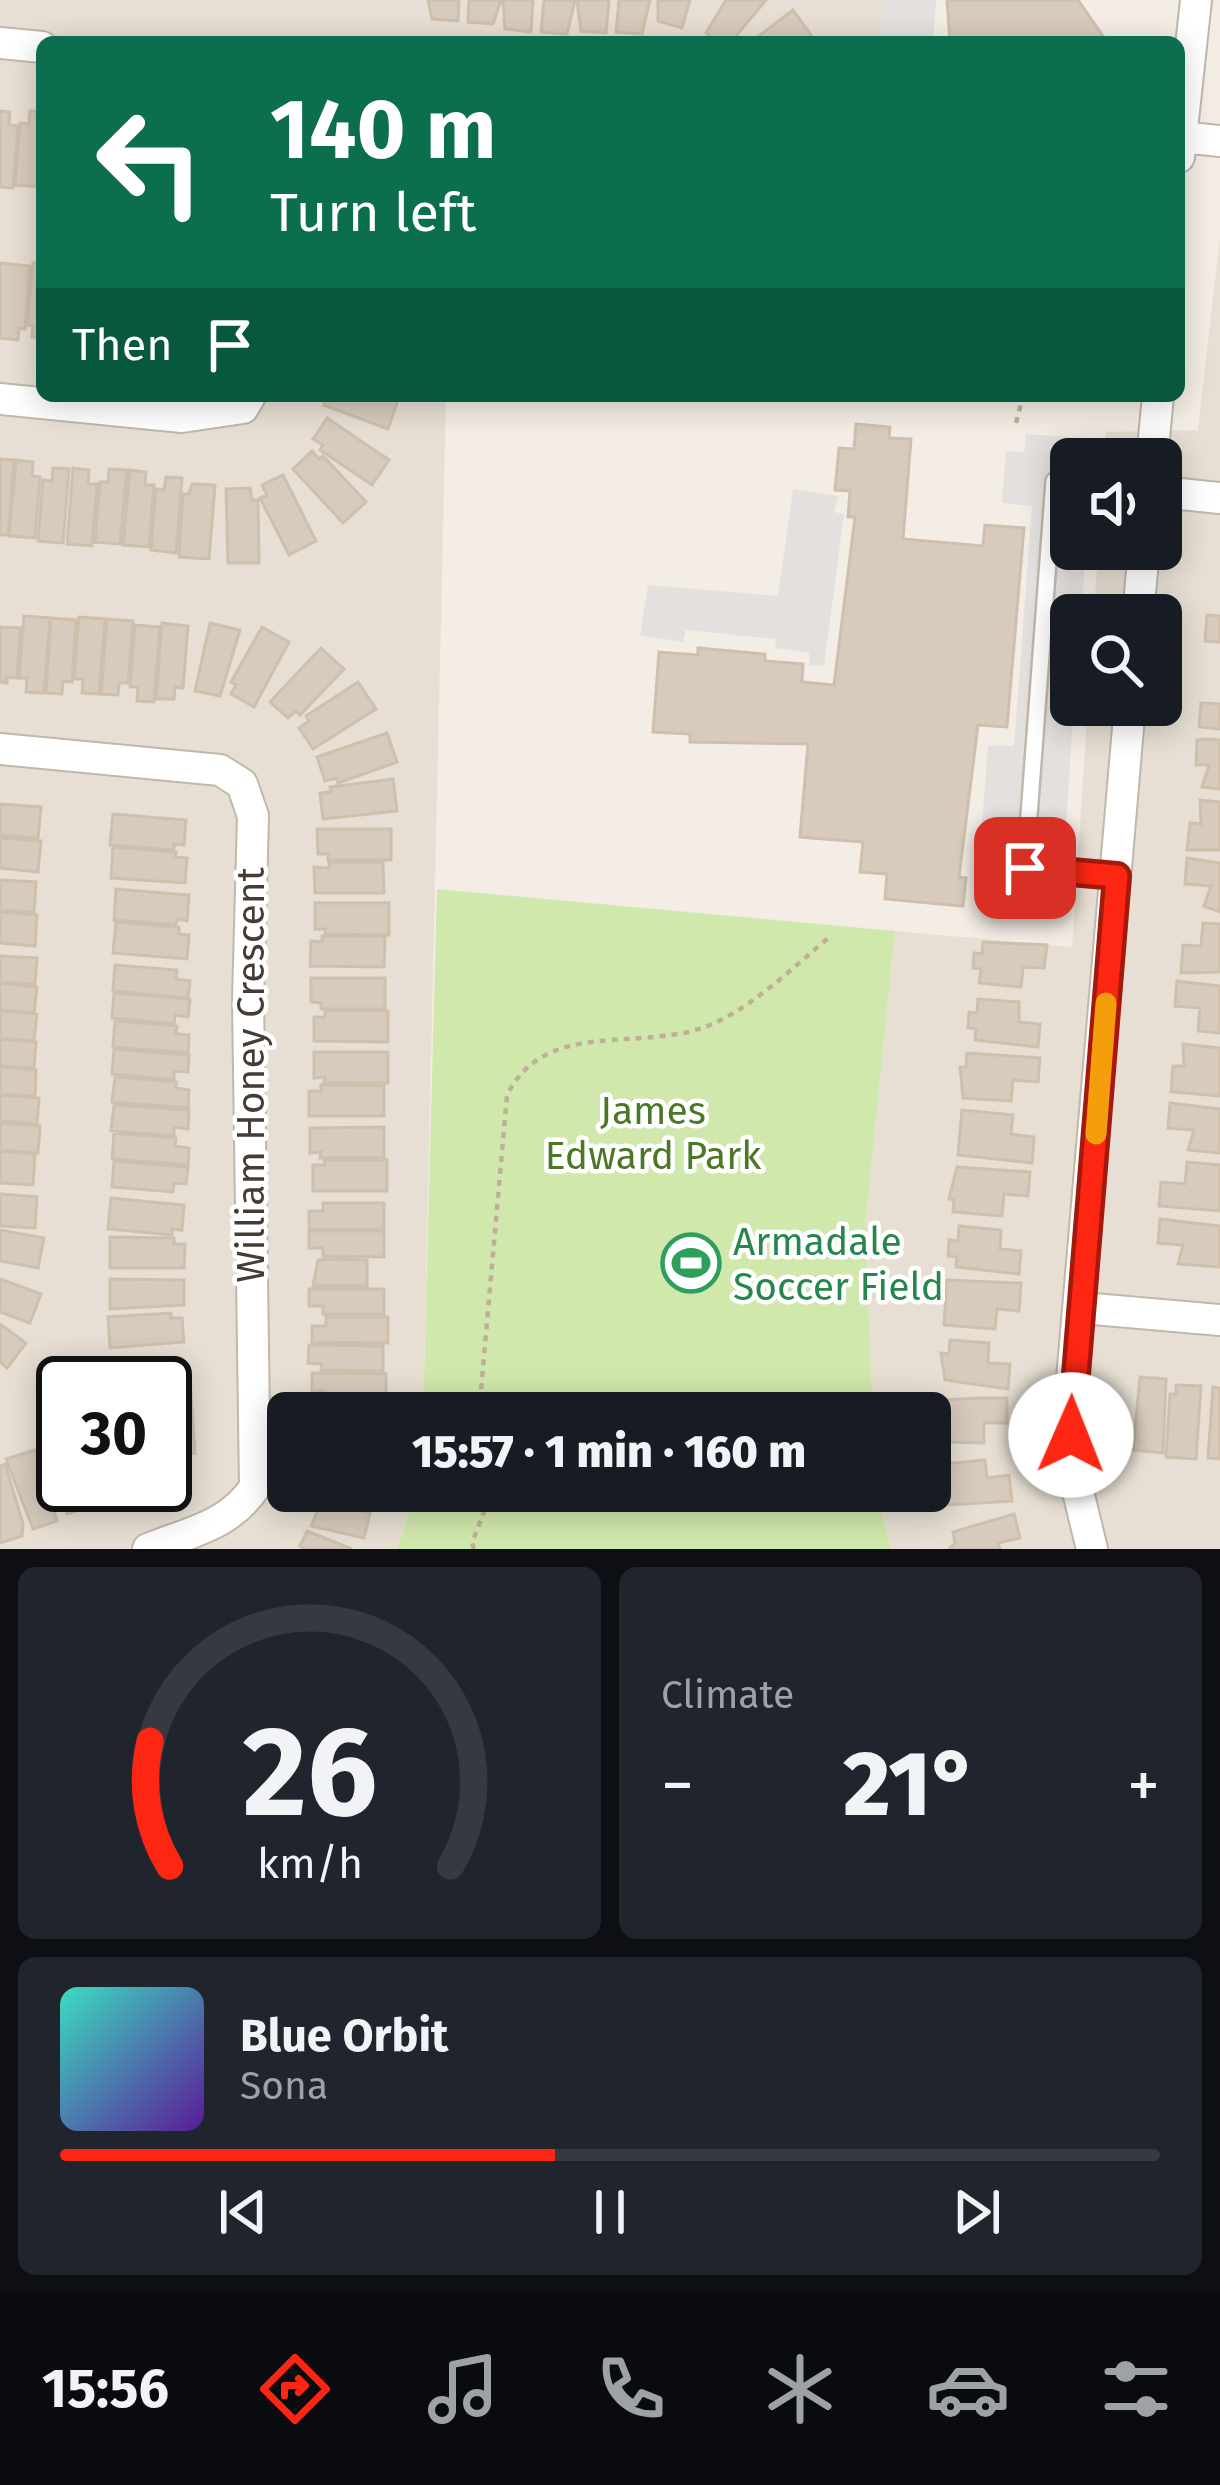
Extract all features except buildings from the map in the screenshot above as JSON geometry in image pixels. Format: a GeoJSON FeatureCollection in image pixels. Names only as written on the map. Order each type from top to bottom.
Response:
{"type":"FeatureCollection","features":[{"type":"Feature","properties":{"kind":"street"},"geometry":{"type":"LineString","coordinates":[[1185,101],[1196,0]]}},
{"type":"Feature","properties":{"kind":"street"},"geometry":{"type":"LineString","coordinates":[[0,43],[36,46]]}},
{"type":"Feature","properties":{"kind":"street"},"geometry":{"type":"LineString","coordinates":[[1185,146],[1220,141]]}},
{"type":"Feature","properties":{"kind":"street"},"geometry":{"type":"LineString","coordinates":[[0,399],[182,417],[243,408],[246,402]]}},
{"type":"Feature","properties":{"kind":"street"},"geometry":{"type":"LineString","coordinates":[[1154,438],[1157,402]]}},
{"type":"Feature","properties":{"kind":"street"},"geometry":{"type":"LineString","coordinates":[[1182,494],[1220,498]]}},
{"type":"Feature","properties":{"kind":"street"},"geometry":{"type":"LineString","coordinates":[[1092,1549],[1072,1467],[1070,1402],[1082,1308],[1128,726]]}},
{"type":"Feature","properties":{"kind":"street","name":"William Honey Crescent"},"geometry":{"type":"LineString","coordinates":[[0,749],[220,770],[242,784],[253,816],[248,905],[250,1412],[256,1486],[241,1508],[210,1527],[148,1549]]}},
{"type":"Feature","properties":{"kind":"street"},"geometry":{"type":"LineString","coordinates":[[1082,1308],[1220,1320]]}},
{"type":"Feature","properties":{"kind":"lane"},"geometry":{"type":"LineString","coordinates":[[1050,535],[1025,868],[1117,876]]}},
{"type":"Feature","properties":{"kind":"path"},"geometry":{"type":"LineString","coordinates":[[1016,423],[1021,402]]}},
{"type":"Feature","properties":{"kind":"path"},"geometry":{"type":"LineString","coordinates":[[481,1392],[507,1095],[516,1077],[532,1059],[559,1046],[707,1026],[763,992],[832,935]]}},
{"type":"Feature","properties":{"kind":"path"},"geometry":{"type":"LineString","coordinates":[[250,1412],[267,1412]]}},
{"type":"Feature","properties":{"kind":"path"},"geometry":{"type":"LineString","coordinates":[[474,1549],[484,1512]]}},
{"type":"Feature","properties":{"kind":"shaded area"},"geometry":{"type":"Polygon","coordinates":[[[0,0],[884,0],[881,36],[36,36],[36,402],[446,402],[423,1392],[267,1392],[267,1512],[410,1512],[397,1549],[0,1549],[0,0]]]}},
{"type":"Feature","properties":{"kind":"shaded area"},"geometry":{"type":"Polygon","coordinates":[[[883,0],[936,0],[933,36],[880,36],[883,0]]]}},
{"type":"Feature","properties":{"kind":"shaded area"},"geometry":{"type":"Polygon","coordinates":[[[1220,237],[1220,1549],[891,1549],[881,1512],[951,1512],[951,1392],[872,1392],[865,1228],[895,931],[1072,947],[1087,726],[1182,726],[1182,594],[1095,594],[1097,570],[1182,570],[1182,438],[1106,438],[1106,432],[1198,430],[1220,237]]]}},
{"type":"Feature","properties":{"kind":"shaded area"},"geometry":{"type":"Polygon","coordinates":[[[1026,434],[1080,438],[1050,438],[1050,570],[1084,570],[1083,594],[1050,594],[1050,726],[1073,726],[1065,838],[1057,838],[1052,910],[1013,907],[1014,889],[993,887],[997,841],[981,840],[988,745],[1014,746],[1032,506],[1002,503],[1006,451],[1024,452],[1026,434]]]}},
{"type":"Feature","properties":{"kind":"shaded area"},"geometry":{"type":"Polygon","coordinates":[[[793,489],[838,496],[834,512],[844,514],[824,665],[809,666],[809,653],[776,648],[775,639],[686,630],[683,642],[640,635],[648,585],[778,596],[793,489]]]}},
{"type":"Feature","properties":{"kind":"green space","name":"James Edward Park"},"geometry":{"type":"Polygon","coordinates":[[[437,889],[895,931],[865,1228],[872,1392],[424,1392],[437,889]]]}},
{"type":"Feature","properties":{"kind":"green space"},"geometry":{"type":"Polygon","coordinates":[[[410,1512],[881,1512],[891,1549],[397,1549],[410,1512]]]}},
{"type":"Feature","properties":{"kind":"slow traffic"},"geometry":{"type":"LineString","coordinates":[[1096,1134],[1106,1003]]}},
{"type":"Feature","properties":{"kind":"place","name":"Armadale Soccer Field"},"geometry":{"type":"Point","coordinates":[691,1263]}},
{"type":"Feature","properties":{"kind":"route"},"geometry":{"type":"LineString","coordinates":[[1025,868],[1117,876],[1070,1402],[1071,1435]]}}]}
